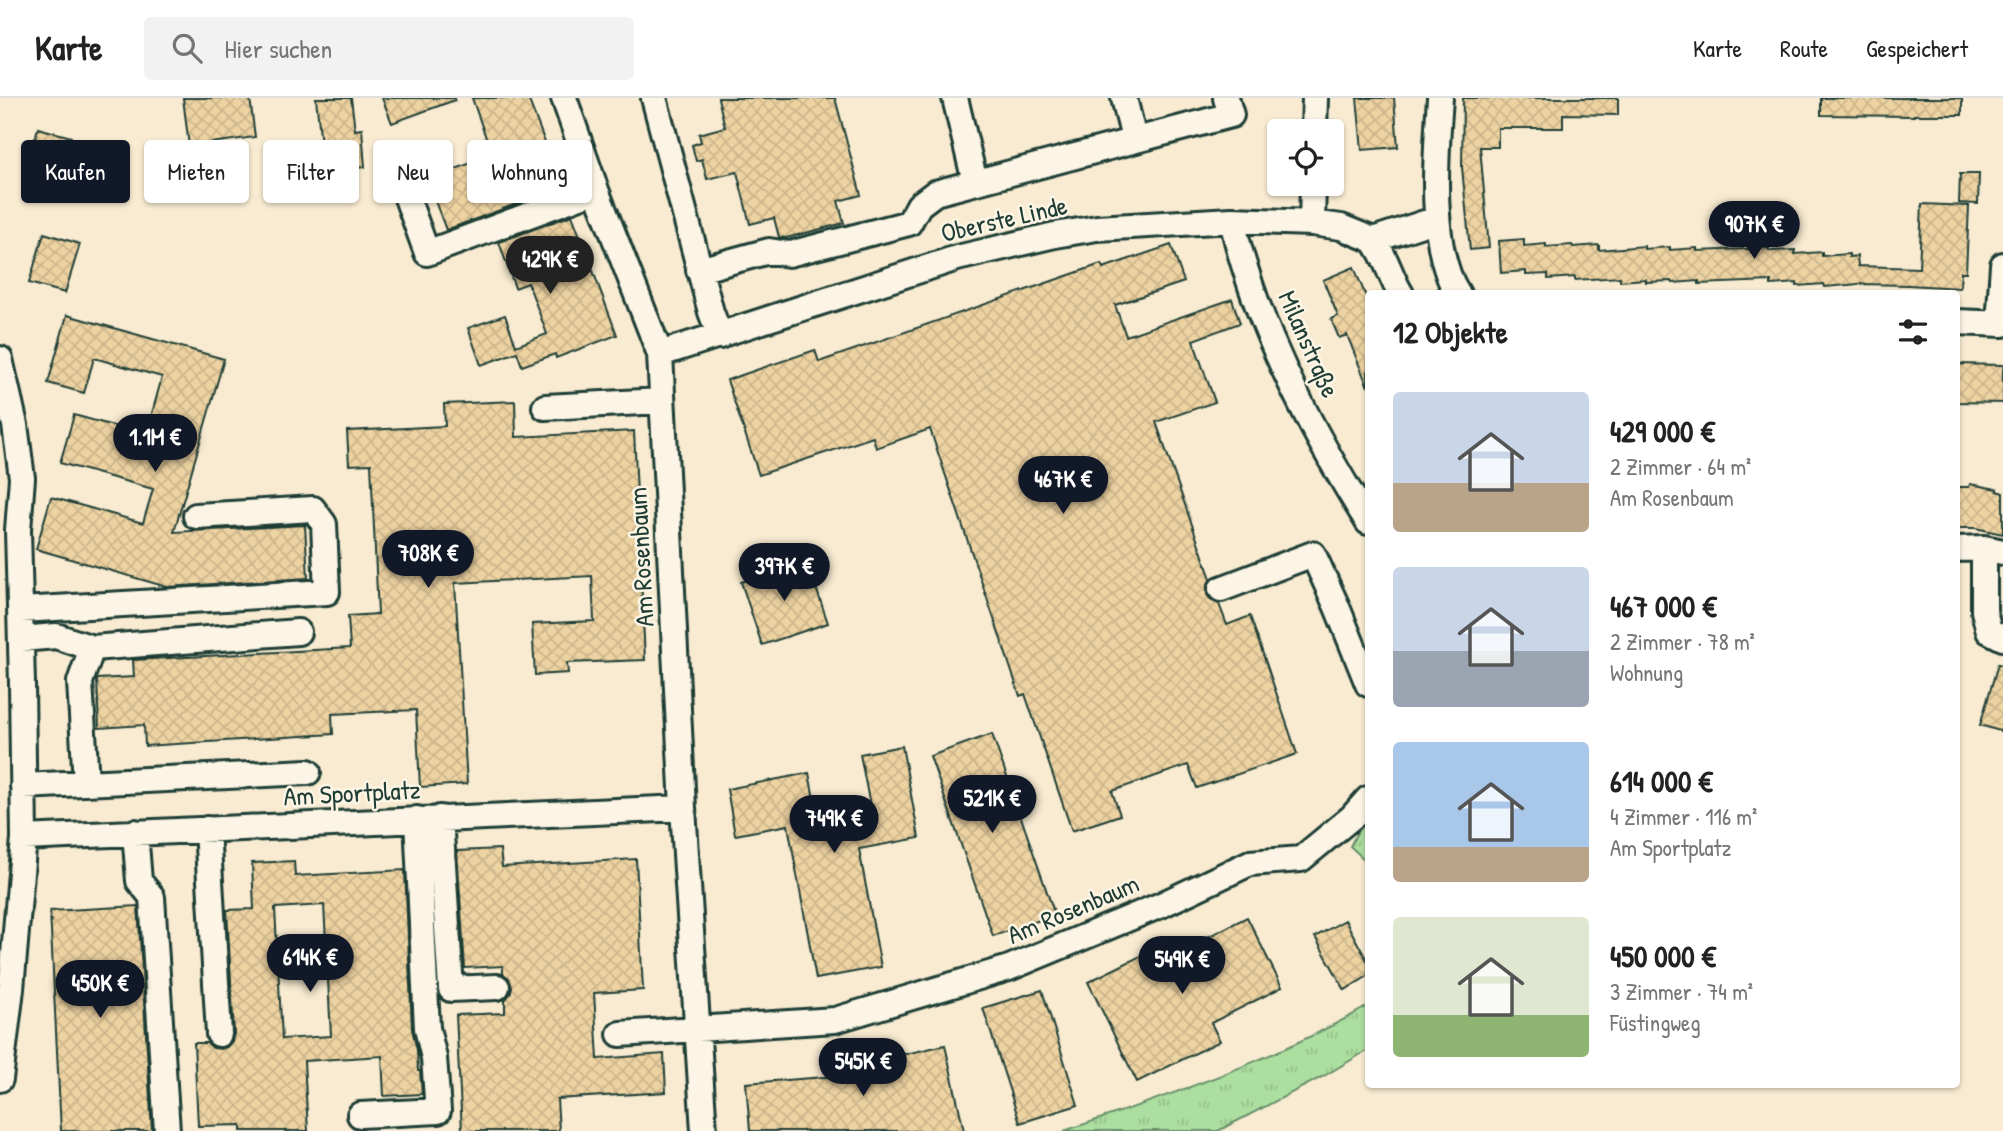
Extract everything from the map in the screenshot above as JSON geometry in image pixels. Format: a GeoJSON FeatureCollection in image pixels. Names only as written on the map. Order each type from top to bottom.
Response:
{"type":"FeatureCollection","features":[{"type":"Feature","properties":{"kind":"street","name":"Am Rosenbaum"},"geometry":{"type":"LineString","coordinates":[[564,98],[596,190],[660,354],[683,808],[704,1131]]}},
{"type":"Feature","properties":{"kind":"street"},"geometry":{"type":"LineString","coordinates":[[654,98],[699,270],[720,336]]}},
{"type":"Feature","properties":{"kind":"street"},"geometry":{"type":"LineString","coordinates":[[955,98],[975,182]]}},
{"type":"Feature","properties":{"kind":"street"},"geometry":{"type":"LineString","coordinates":[[1124,98],[1134,139]]}},
{"type":"Feature","properties":{"kind":"street"},"geometry":{"type":"LineString","coordinates":[[699,270],[769,251],[789,254],[909,223],[919,205],[936,193],[1231,115],[1226,98]]}},
{"type":"Feature","properties":{"kind":"street"},"geometry":{"type":"LineString","coordinates":[[1314,119],[1315,98]]}},
{"type":"Feature","properties":{"kind":"street"},"geometry":{"type":"LineString","coordinates":[[1440,98],[1437,219],[1443,263],[1455,290]]}},
{"type":"Feature","properties":{"kind":"street"},"geometry":{"type":"LineString","coordinates":[[409,203],[427,253],[596,190]]}},
{"type":"Feature","properties":{"kind":"street"},"geometry":{"type":"LineString","coordinates":[[1312,223],[1313,196]]}},
{"type":"Feature","properties":{"kind":"street","name":"Oberste Linde"},"geometry":{"type":"LineString","coordinates":[[660,354],[957,258],[1055,235],[1133,225],[1232,219],[1340,227],[1373,240]]}},
{"type":"Feature","properties":{"kind":"street","name":"Milanstraße"},"geometry":{"type":"LineString","coordinates":[[1232,219],[1246,273],[1272,340],[1299,400],[1336,470],[1365,517]]}},
{"type":"Feature","properties":{"kind":"street"},"geometry":{"type":"LineString","coordinates":[[1398,290],[1373,240],[1437,219]]}},
{"type":"Feature","properties":{"kind":"street"},"geometry":{"type":"LineString","coordinates":[[1960,322],[2001,324],[2003,265]]}},
{"type":"Feature","properties":{"kind":"street"},"geometry":{"type":"LineString","coordinates":[[0,359],[15,425],[22,478],[18,530],[24,838],[0,1079]]}},
{"type":"Feature","properties":{"kind":"street"},"geometry":{"type":"LineString","coordinates":[[545,407],[662,401]]}},
{"type":"Feature","properties":{"kind":"street"},"geometry":{"type":"LineString","coordinates":[[21,610],[327,592],[324,524],[313,509],[196,516]]}},
{"type":"Feature","properties":{"kind":"street"},"geometry":{"type":"LineString","coordinates":[[1960,548],[1994,550],[1984,611],[1989,631],[2003,638]]}},
{"type":"Feature","properties":{"kind":"street"},"geometry":{"type":"LineString","coordinates":[[1221,589],[1313,554],[1365,677]]}},
{"type":"Feature","properties":{"kind":"street"},"geometry":{"type":"LineString","coordinates":[[21,639],[56,636],[92,648],[298,632]]}},
{"type":"Feature","properties":{"kind":"street"},"geometry":{"type":"LineString","coordinates":[[86,783],[80,682],[92,648]]}},
{"type":"Feature","properties":{"kind":"street"},"geometry":{"type":"LineString","coordinates":[[23,786],[308,772]]}},
{"type":"Feature","properties":{"kind":"street","name":"Am Rosenbaum"},"geometry":{"type":"LineString","coordinates":[[699,1030],[835,1020],[1009,968],[1161,905],[1250,863],[1301,859],[1352,817],[1365,802]]}},
{"type":"Feature","properties":{"kind":"street","name":"Am Sportplatz"},"geometry":{"type":"LineString","coordinates":[[24,838],[683,808]]}},
{"type":"Feature","properties":{"kind":"street"},"geometry":{"type":"LineString","coordinates":[[429,819],[451,989],[497,987]]}},
{"type":"Feature","properties":{"kind":"street"},"geometry":{"type":"LineString","coordinates":[[360,1115],[438,1111],[434,1058],[427,1028],[429,819]]}},
{"type":"Feature","properties":{"kind":"street"},"geometry":{"type":"LineString","coordinates":[[208,829],[219,1034]]}},
{"type":"Feature","properties":{"kind":"street"},"geometry":{"type":"LineString","coordinates":[[135,832],[139,881],[152,897],[167,1131]]}},
{"type":"Feature","properties":{"kind":"street"},"geometry":{"type":"LineString","coordinates":[[620,1034],[699,1030]]}},
{"type":"Feature","properties":{"kind":"green space"},"geometry":{"type":"Polygon","coordinates":[[[1365,818],[1365,860],[1350,846],[1365,818]]]}},
{"type":"Feature","properties":{"kind":"green space"},"geometry":{"type":"Polygon","coordinates":[[[1365,1008],[1365,1052],[1218,1131],[1064,1131],[1258,1060],[1365,1008]]]}},
{"type":"Feature","properties":{"kind":"building"},"geometry":{"type":"Polygon","coordinates":[[[183,98],[250,98],[255,137],[188,140],[183,98]]]}},
{"type":"Feature","properties":{"kind":"building"},"geometry":{"type":"Polygon","coordinates":[[[316,98],[351,98],[355,130],[362,129],[365,167],[359,168],[359,140],[321,140],[316,98]]]}},
{"type":"Feature","properties":{"kind":"building"},"geometry":{"type":"Polygon","coordinates":[[[382,98],[455,98],[455,100],[392,123],[382,98]]]}},
{"type":"Feature","properties":{"kind":"building"},"geometry":{"type":"Polygon","coordinates":[[[472,98],[528,98],[544,140],[487,140],[472,98]]]}},
{"type":"Feature","properties":{"kind":"building"},"geometry":{"type":"Polygon","coordinates":[[[718,98],[835,98],[861,195],[838,201],[844,223],[786,238],[779,237],[774,218],[750,224],[737,172],[707,179],[702,159],[696,161],[692,145],[701,142],[699,134],[725,127],[718,98]]]}},
{"type":"Feature","properties":{"kind":"building"},"geometry":{"type":"Polygon","coordinates":[[[1357,98],[1394,98],[1398,147],[1362,150],[1357,98]]]}},
{"type":"Feature","properties":{"kind":"building"},"geometry":{"type":"Polygon","coordinates":[[[1463,98],[1618,98],[1618,115],[1563,114],[1563,128],[1498,128],[1498,147],[1480,147],[1489,248],[1470,250],[1462,167],[1463,98]]]}},
{"type":"Feature","properties":{"kind":"building"},"geometry":{"type":"Polygon","coordinates":[[[1821,98],[1962,98],[1962,115],[1821,115],[1821,98]]]}},
{"type":"Feature","properties":{"kind":"building"},"geometry":{"type":"Polygon","coordinates":[[[38,128],[71,137],[70,140],[34,140],[38,128]]]}},
{"type":"Feature","properties":{"kind":"building"},"geometry":{"type":"Polygon","coordinates":[[[467,165],[467,203],[519,203],[446,230],[436,203],[453,203],[453,170],[467,165]]]}},
{"type":"Feature","properties":{"kind":"building"},"geometry":{"type":"Polygon","coordinates":[[[1960,174],[1979,174],[1978,204],[1959,203],[1960,174]]]}},
{"type":"Feature","properties":{"kind":"building"},"geometry":{"type":"Polygon","coordinates":[[[1922,204],[1969,206],[1966,272],[1961,272],[1960,288],[1859,284],[1797,286],[1797,283],[1771,285],[1771,281],[1699,284],[1699,281],[1620,281],[1620,277],[1575,280],[1575,277],[1548,279],[1548,274],[1526,275],[1526,271],[1501,273],[1499,241],[1524,239],[1524,246],[1599,245],[1599,250],[1644,246],[1644,249],[1670,247],[1670,250],[1697,248],[1697,251],[1769,248],[1769,251],[1795,250],[1795,254],[1849,254],[1849,257],[1857,256],[1858,266],[1919,268],[1922,204]]]}},
{"type":"Feature","properties":{"kind":"building"},"geometry":{"type":"Polygon","coordinates":[[[572,215],[617,335],[556,358],[555,354],[522,366],[517,352],[481,365],[468,328],[505,315],[516,346],[547,334],[528,283],[515,288],[499,242],[572,215]]]}},
{"type":"Feature","properties":{"kind":"building"},"geometry":{"type":"Polygon","coordinates":[[[44,233],[80,244],[65,293],[29,283],[44,233]]]}},
{"type":"Feature","properties":{"kind":"building"},"geometry":{"type":"Polygon","coordinates":[[[1171,245],[1184,282],[1115,305],[1126,336],[1232,299],[1240,323],[1193,340],[1215,402],[1156,422],[1211,579],[1207,586],[1207,595],[1219,604],[1227,625],[1250,616],[1297,754],[1197,788],[1188,765],[1112,791],[1120,815],[1072,831],[1025,694],[1020,696],[930,429],[876,448],[873,437],[759,475],[727,380],[815,350],[819,362],[1101,264],[1103,268],[1171,245]]]}},
{"type":"Feature","properties":{"kind":"building"},"geometry":{"type":"Polygon","coordinates":[[[1354,267],[1365,294],[1365,380],[1347,335],[1339,338],[1331,319],[1338,316],[1323,280],[1354,267]]]}},
{"type":"Feature","properties":{"kind":"building"},"geometry":{"type":"Polygon","coordinates":[[[67,315],[224,359],[174,532],[305,525],[308,578],[167,587],[36,549],[51,497],[143,523],[153,489],[60,463],[74,415],[146,435],[162,377],[94,358],[84,393],[48,383],[67,315]]]}},
{"type":"Feature","properties":{"kind":"building"},"geometry":{"type":"Polygon","coordinates":[[[1960,364],[2003,365],[2003,403],[1960,402],[1960,364]]]}},
{"type":"Feature","properties":{"kind":"building"},"geometry":{"type":"Polygon","coordinates":[[[515,401],[516,437],[634,431],[645,660],[567,663],[568,673],[535,675],[532,624],[594,621],[592,576],[455,583],[467,784],[420,787],[416,710],[332,714],[333,734],[145,746],[144,725],[99,728],[97,679],[134,677],[133,660],[350,648],[348,616],[378,614],[371,464],[349,465],[347,431],[445,426],[444,404],[515,401]]]}},
{"type":"Feature","properties":{"kind":"building"},"geometry":{"type":"Polygon","coordinates":[[[1970,484],[1997,489],[2003,493],[2003,534],[1960,528],[1960,487],[1969,487],[1970,484]]]}},
{"type":"Feature","properties":{"kind":"building"},"geometry":{"type":"Polygon","coordinates":[[[807,561],[828,623],[762,645],[741,582],[807,561]]]}},
{"type":"Feature","properties":{"kind":"building"},"geometry":{"type":"Polygon","coordinates":[[[1998,664],[2003,665],[2003,732],[1980,725],[1998,664]]]}},
{"type":"Feature","properties":{"kind":"building"},"geometry":{"type":"Polygon","coordinates":[[[992,734],[1055,915],[993,936],[930,756],[992,734]]]}},
{"type":"Feature","properties":{"kind":"building"},"geometry":{"type":"Polygon","coordinates":[[[902,746],[919,838],[859,849],[881,967],[816,979],[788,825],[735,835],[727,789],[809,773],[821,836],[874,826],[860,754],[902,746]]]}},
{"type":"Feature","properties":{"kind":"building"},"geometry":{"type":"Polygon","coordinates":[[[500,849],[502,867],[636,859],[643,990],[594,993],[598,1059],[664,1054],[666,1092],[557,1099],[559,1131],[462,1131],[456,1015],[505,1013],[505,1000],[512,987],[509,978],[503,974],[503,966],[465,968],[457,851],[500,849]]]}},
{"type":"Feature","properties":{"kind":"building"},"geometry":{"type":"Polygon","coordinates":[[[294,861],[295,876],[405,870],[412,1029],[422,1094],[384,1096],[382,1056],[304,1061],[308,1131],[241,1131],[241,1125],[198,1126],[194,1043],[207,1043],[213,1048],[221,1049],[232,1041],[234,1034],[227,910],[254,909],[252,863],[294,861]],[[324,905],[275,908],[282,1039],[331,1036],[324,905]]]}},
{"type":"Feature","properties":{"kind":"building"},"geometry":{"type":"Polygon","coordinates":[[[138,906],[152,1131],[61,1131],[50,911],[138,906]]]}},
{"type":"Feature","properties":{"kind":"building"},"geometry":{"type":"Polygon","coordinates":[[[1247,917],[1282,987],[1211,1023],[1220,1041],[1137,1082],[1088,982],[1171,941],[1176,953],[1247,917]]]}},
{"type":"Feature","properties":{"kind":"building"},"geometry":{"type":"Polygon","coordinates":[[[1345,920],[1365,957],[1365,978],[1345,990],[1315,937],[1345,920]]]}},
{"type":"Feature","properties":{"kind":"building"},"geometry":{"type":"Polygon","coordinates":[[[1042,990],[1078,1105],[1020,1123],[983,1008],[1042,990]]]}},
{"type":"Feature","properties":{"kind":"building"},"geometry":{"type":"Polygon","coordinates":[[[945,1045],[964,1131],[750,1131],[746,1083],[850,1075],[849,1067],[945,1045]]]}}]}
